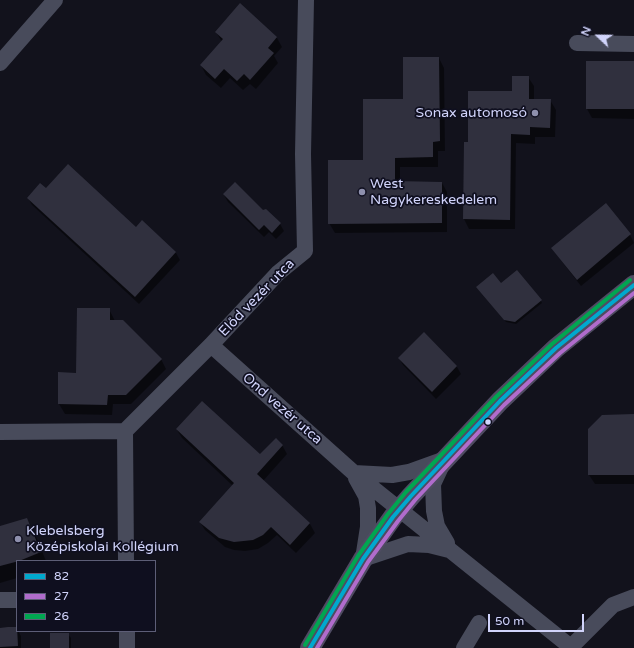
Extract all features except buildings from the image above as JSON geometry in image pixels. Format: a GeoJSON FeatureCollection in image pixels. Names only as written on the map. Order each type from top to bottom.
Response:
{"type":"FeatureCollection","features":[{"type":"Feature","properties":{"kind":"main road"},"geometry":{"type":"LineString","coordinates":[[310,648],[363,559],[400,509],[500,401],[556,348],[634,285]]}},
{"type":"Feature","properties":{"kind":"street"},"geometry":{"type":"LineString","coordinates":[[0,63],[55,0]]}},
{"type":"Feature","properties":{"kind":"street","name":"Előd vezér utca"},"geometry":{"type":"LineString","coordinates":[[125,431],[211,345],[278,273],[305,251],[303,154],[306,0]]}},
{"type":"Feature","properties":{"kind":"street"},"geometry":{"type":"LineString","coordinates":[[577,43],[634,44]]}},
{"type":"Feature","properties":{"kind":"street","name":"Ond vezér utca"},"geometry":{"type":"LineString","coordinates":[[211,345],[354,473],[572,647]]}},
{"type":"Feature","properties":{"kind":"street"},"geometry":{"type":"LineString","coordinates":[[0,432],[125,431],[126,560]]}},
{"type":"Feature","properties":{"kind":"street"},"geometry":{"type":"LineString","coordinates":[[354,473],[392,475],[409,472],[445,459]]}},
{"type":"Feature","properties":{"kind":"street"},"geometry":{"type":"LineString","coordinates":[[445,459],[433,484],[434,511],[437,526],[452,551]]}},
{"type":"Feature","properties":{"kind":"street","name":"Ond vezér utca"},"geometry":{"type":"LineString","coordinates":[[354,473],[366,496],[368,508],[368,527],[363,559]]}},
{"type":"Feature","properties":{"kind":"street"},"geometry":{"type":"LineString","coordinates":[[363,559],[408,544],[429,545],[452,551]]}},
{"type":"Feature","properties":{"kind":"street"},"geometry":{"type":"LineString","coordinates":[[572,647],[613,605],[634,597]]}},
{"type":"Feature","properties":{"kind":"street"},"geometry":{"type":"LineString","coordinates":[[0,600],[16,600]]}},
{"type":"Feature","properties":{"kind":"street"},"geometry":{"type":"LineString","coordinates":[[464,648],[478,624]]}},
{"type":"Feature","properties":{"kind":"street"},"geometry":{"type":"LineString","coordinates":[[127,632],[127,648]]}},
{"type":"Feature","properties":{"kind":"transit line","name":"26"},"geometry":{"type":"LineString","coordinates":[[305,645],[358,556],[406,492],[496,397],[552,344],[630,280]]}},
{"type":"Feature","properties":{"kind":"transit line","name":"82"},"geometry":{"type":"LineString","coordinates":[[310,648],[363,559],[393,517],[411,496],[500,401],[556,348],[634,285]]}},
{"type":"Feature","properties":{"kind":"transit line","name":"27"},"geometry":{"type":"LineString","coordinates":[[317,648],[368,562],[415,500],[504,405],[560,353],[634,293]]}},
{"type":"Feature","properties":{"kind":"place","name":"Sonax automosó"},"geometry":{"type":"Point","coordinates":[535,113]}},
{"type":"Feature","properties":{"kind":"place","name":"West Nagykereskedelem"},"geometry":{"type":"Point","coordinates":[362,192]}},
{"type":"Feature","properties":{"kind":"place","name":"Klebelsberg Középiskolai Kollégium"},"geometry":{"type":"Point","coordinates":[18,539]}}]}
